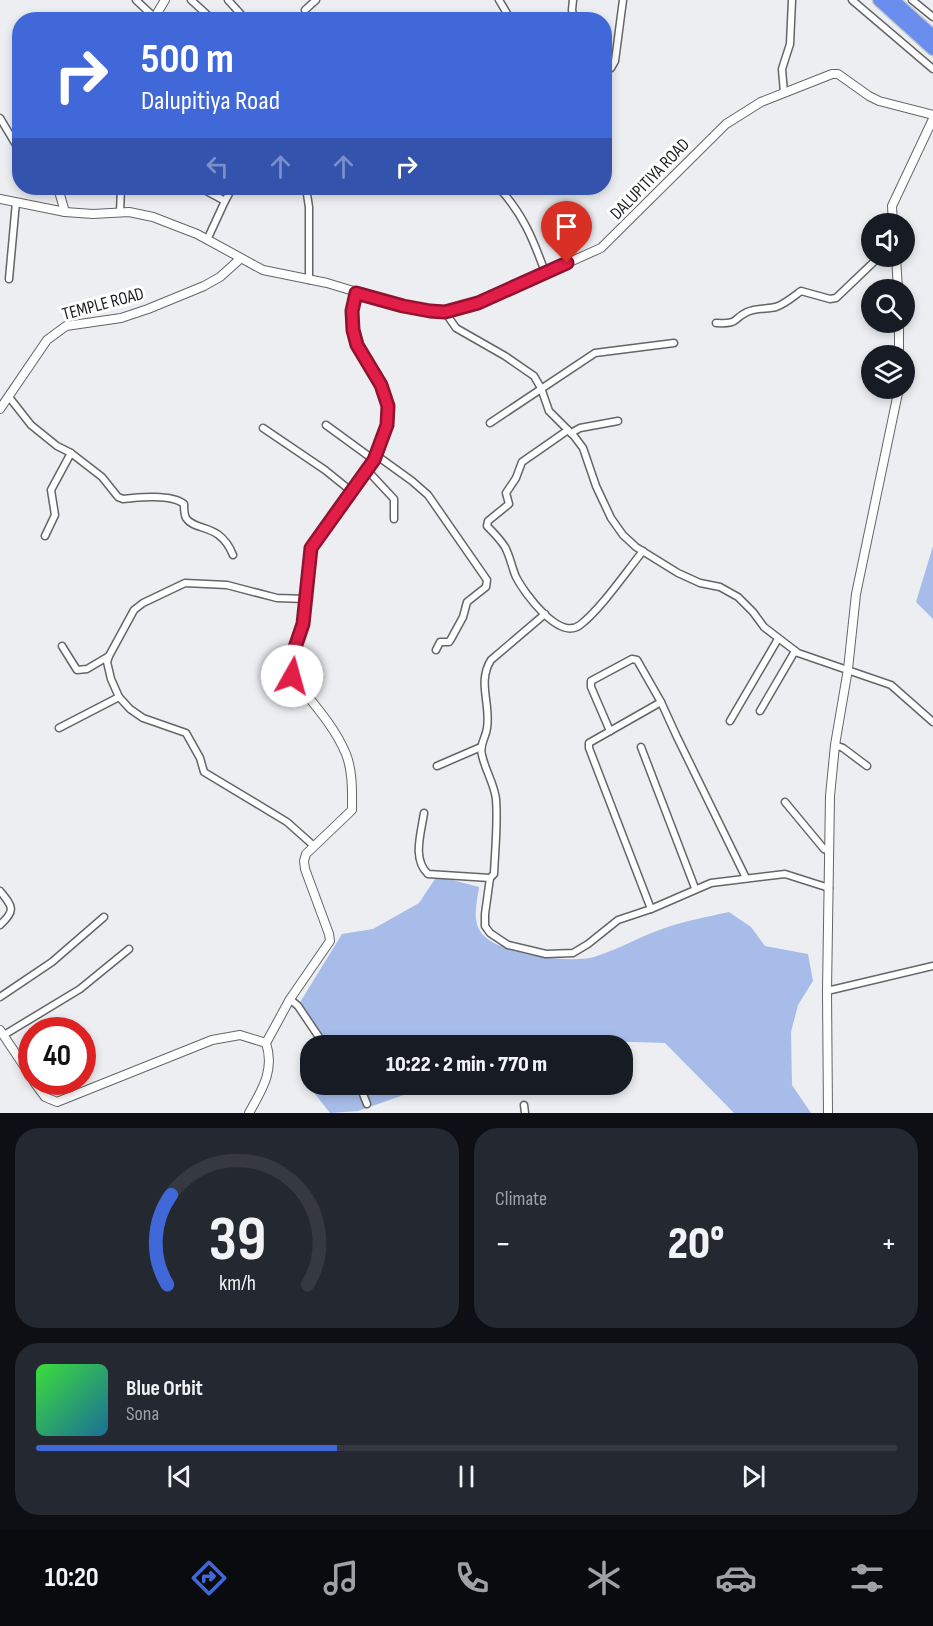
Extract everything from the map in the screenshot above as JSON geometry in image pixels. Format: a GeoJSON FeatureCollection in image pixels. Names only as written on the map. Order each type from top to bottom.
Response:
{"type":"FeatureCollection","features":[{"type":"Feature","properties":{"kind":"highway"},"geometry":{"type":"LineString","coordinates":[[879,0],[933,49]]}},
{"type":"Feature","properties":{"kind":"highway"},"geometry":{"type":"LineString","coordinates":[[893,0],[933,36]]}},
{"type":"Feature","properties":{"kind":"street"},"geometry":{"type":"LineString","coordinates":[[136,0],[148,12]]}},
{"type":"Feature","properties":{"kind":"street"},"geometry":{"type":"LineString","coordinates":[[192,0],[205,12]]}},
{"type":"Feature","properties":{"kind":"street"},"geometry":{"type":"LineString","coordinates":[[228,0],[239,12]]}},
{"type":"Feature","properties":{"kind":"street"},"geometry":{"type":"LineString","coordinates":[[305,10],[316,0]]}},
{"type":"Feature","properties":{"kind":"street"},"geometry":{"type":"LineString","coordinates":[[612,66],[615,61],[623,0]]}},
{"type":"Feature","properties":{"kind":"street"},"geometry":{"type":"LineString","coordinates":[[784,93],[782,69],[790,44],[792,0]]}},
{"type":"Feature","properties":{"kind":"street"},"geometry":{"type":"LineString","coordinates":[[852,0],[909,46],[933,69]]}},
{"type":"Feature","properties":{"kind":"street"},"geometry":{"type":"LineString","coordinates":[[912,0],[933,17]]}},
{"type":"Feature","properties":{"kind":"street","name":"DALUPITIYA ROAD"},"geometry":{"type":"LineString","coordinates":[[0,199],[65,212],[93,214],[120,212],[153,217],[172,223],[240,259],[276,274],[309,280],[403,306],[445,312],[478,303],[601,248],[726,124],[746,110],[784,93],[832,74],[838,74],[879,101],[933,117]]}},
{"type":"Feature","properties":{"kind":"street"},"geometry":{"type":"LineString","coordinates":[[892,213],[892,206],[933,117]]}},
{"type":"Feature","properties":{"kind":"street"},"geometry":{"type":"LineString","coordinates":[[0,118],[12,138]]}},
{"type":"Feature","properties":{"kind":"street"},"geometry":{"type":"LineString","coordinates":[[60,195],[65,212]]}},
{"type":"Feature","properties":{"kind":"street"},"geometry":{"type":"LineString","coordinates":[[120,212],[121,195]]}},
{"type":"Feature","properties":{"kind":"street"},"geometry":{"type":"LineString","coordinates":[[214,195],[225,201]]}},
{"type":"Feature","properties":{"kind":"street"},"geometry":{"type":"LineString","coordinates":[[207,240],[228,195]]}},
{"type":"Feature","properties":{"kind":"street"},"geometry":{"type":"LineString","coordinates":[[307,195],[309,280]]}},
{"type":"Feature","properties":{"kind":"street"},"geometry":{"type":"LineString","coordinates":[[505,195],[515,206],[534,242],[545,272]]}},
{"type":"Feature","properties":{"kind":"street"},"geometry":{"type":"LineString","coordinates":[[9,279],[16,202]]}},
{"type":"Feature","properties":{"kind":"street","name":"TEMPLE ROAD"},"geometry":{"type":"LineString","coordinates":[[0,409],[47,340],[66,326],[121,318],[148,309],[204,286],[240,259]]}},
{"type":"Feature","properties":{"kind":"street"},"geometry":{"type":"LineString","coordinates":[[716,322],[736,321],[747,312],[776,306],[801,291],[830,299],[836,298],[868,267]]}},
{"type":"Feature","properties":{"kind":"street"},"geometry":{"type":"LineString","coordinates":[[249,1113],[268,1074],[270,1054],[266,1043],[290,999],[330,941],[305,869],[306,854],[352,810],[352,779],[347,755],[330,725],[288,668],[303,624],[311,548],[375,458],[387,425],[388,406],[381,385],[357,345],[353,330],[352,311],[356,293]]}},
{"type":"Feature","properties":{"kind":"street"},"geometry":{"type":"LineString","coordinates":[[445,312],[456,328],[505,356],[534,376],[549,411],[570,431],[583,448],[596,486],[611,518],[623,535],[659,562],[700,583],[720,587],[738,597],[764,627],[795,651],[891,685],[933,722]]}},
{"type":"Feature","properties":{"kind":"street"},"geometry":{"type":"LineString","coordinates":[[490,423],[595,353],[674,343]]}},
{"type":"Feature","properties":{"kind":"street"},"geometry":{"type":"LineString","coordinates":[[9,397],[31,425],[102,477],[118,497],[181,501],[184,504],[184,515],[188,521],[222,536],[228,543],[232,555]]}},
{"type":"Feature","properties":{"kind":"street"},"geometry":{"type":"LineString","coordinates":[[828,1113],[830,796],[856,594],[897,399]]}},
{"type":"Feature","properties":{"kind":"street"},"geometry":{"type":"LineString","coordinates":[[618,421],[570,431],[522,462],[516,478],[506,493],[509,504],[487,525],[505,548],[520,582],[545,614],[556,625],[566,629],[579,626],[591,614],[643,551]]}},
{"type":"Feature","properties":{"kind":"street"},"geometry":{"type":"LineString","coordinates":[[326,425],[428,495],[487,580],[486,587],[467,602],[463,617],[449,642],[441,642],[436,650]]}},
{"type":"Feature","properties":{"kind":"street"},"geometry":{"type":"LineString","coordinates":[[263,428],[325,470],[351,491]]}},
{"type":"Feature","properties":{"kind":"street"},"geometry":{"type":"LineString","coordinates":[[45,536],[55,515],[51,489],[71,453]]}},
{"type":"Feature","properties":{"kind":"street"},"geometry":{"type":"LineString","coordinates":[[367,470],[394,498],[394,519]]}},
{"type":"Feature","properties":{"kind":"street"},"geometry":{"type":"LineString","coordinates":[[306,599],[277,598],[227,585],[185,583],[143,603],[134,610],[107,662],[119,697],[130,709],[142,718],[186,733],[200,758],[204,772],[287,822],[314,846]]}},
{"type":"Feature","properties":{"kind":"street"},"geometry":{"type":"LineString","coordinates":[[545,614],[491,660],[486,668],[483,682],[487,698],[487,729],[481,747],[496,802],[494,874],[490,878],[485,914],[485,926],[490,933],[508,945],[546,954],[573,953],[618,920],[651,909],[711,883],[785,874],[829,888]]}},
{"type":"Feature","properties":{"kind":"street"},"geometry":{"type":"LineString","coordinates":[[730,721],[778,639]]}},
{"type":"Feature","properties":{"kind":"street"},"geometry":{"type":"LineString","coordinates":[[62,646],[77,670],[87,669],[109,656]]}},
{"type":"Feature","properties":{"kind":"street"},"geometry":{"type":"LineString","coordinates":[[760,711],[795,651]]}},
{"type":"Feature","properties":{"kind":"street"},"geometry":{"type":"LineString","coordinates":[[610,731],[591,687],[591,681],[632,659],[637,660],[661,702],[746,878]]}},
{"type":"Feature","properties":{"kind":"street"},"geometry":{"type":"LineString","coordinates":[[59,728],[119,697]]}},
{"type":"Feature","properties":{"kind":"street"},"geometry":{"type":"LineString","coordinates":[[651,909],[589,743],[661,702]]}},
{"type":"Feature","properties":{"kind":"street"},"geometry":{"type":"LineString","coordinates":[[835,746],[843,748],[867,766]]}},
{"type":"Feature","properties":{"kind":"street"},"geometry":{"type":"LineString","coordinates":[[437,766],[481,747]]}},
{"type":"Feature","properties":{"kind":"street"},"geometry":{"type":"LineString","coordinates":[[640,747],[695,888]]}},
{"type":"Feature","properties":{"kind":"street"},"geometry":{"type":"LineString","coordinates":[[785,802],[824,849],[829,851]]}},
{"type":"Feature","properties":{"kind":"street"},"geometry":{"type":"LineString","coordinates":[[424,813],[418,858],[422,868],[428,874],[490,878]]}},
{"type":"Feature","properties":{"kind":"street"},"geometry":{"type":"LineString","coordinates":[[0,891],[12,909],[10,915],[0,925]]}},
{"type":"Feature","properties":{"kind":"street"},"geometry":{"type":"LineString","coordinates":[[0,997],[52,962],[104,917]]}},
{"type":"Feature","properties":{"kind":"street"},"geometry":{"type":"LineString","coordinates":[[18,1057],[2,1033],[80,988],[129,949]]}},
{"type":"Feature","properties":{"kind":"street"},"geometry":{"type":"LineString","coordinates":[[827,991],[933,966]]}},
{"type":"Feature","properties":{"kind":"street"},"geometry":{"type":"LineString","coordinates":[[290,999],[298,1006],[318,1035]]}},
{"type":"Feature","properties":{"kind":"street"},"geometry":{"type":"LineString","coordinates":[[96,1086],[212,1040],[240,1035],[266,1043]]}},
{"type":"Feature","properties":{"kind":"street"},"geometry":{"type":"LineString","coordinates":[[43,1095],[57,1102],[74,1095]]}},
{"type":"Feature","properties":{"kind":"street"},"geometry":{"type":"LineString","coordinates":[[363,1095],[367,1104]]}},
{"type":"Feature","properties":{"kind":"street"},"geometry":{"type":"LineString","coordinates":[[524,1104],[525,1113]]}},
{"type":"Feature","properties":{"kind":"shaded area"},"geometry":{"type":"Polygon","coordinates":[[[933,546],[933,619],[916,602],[933,546]]]}},
{"type":"Feature","properties":{"kind":"shaded area"},"geometry":{"type":"Polygon","coordinates":[[[437,876],[479,887],[476,918],[483,935],[504,947],[536,956],[569,959],[594,957],[670,926],[729,912],[751,927],[765,946],[808,954],[813,981],[798,1005],[791,1032],[792,1085],[811,1113],[734,1113],[665,1043],[633,1042],[633,1035],[314,1035],[305,1011],[299,1004],[342,934],[373,929],[419,903],[437,876]]]}},
{"type":"Feature","properties":{"kind":"shaded area"},"geometry":{"type":"Polygon","coordinates":[[[316,1095],[404,1095],[358,1111],[330,1113],[316,1095]]]}},
{"type":"Feature","properties":{"kind":"route"},"geometry":{"type":"LineString","coordinates":[[292,676],[288,668],[303,624],[311,548],[374,460],[387,425],[388,406],[381,385],[357,345],[353,330],[352,311],[356,293],[403,306],[445,312],[478,303],[567,263]]}}]}
